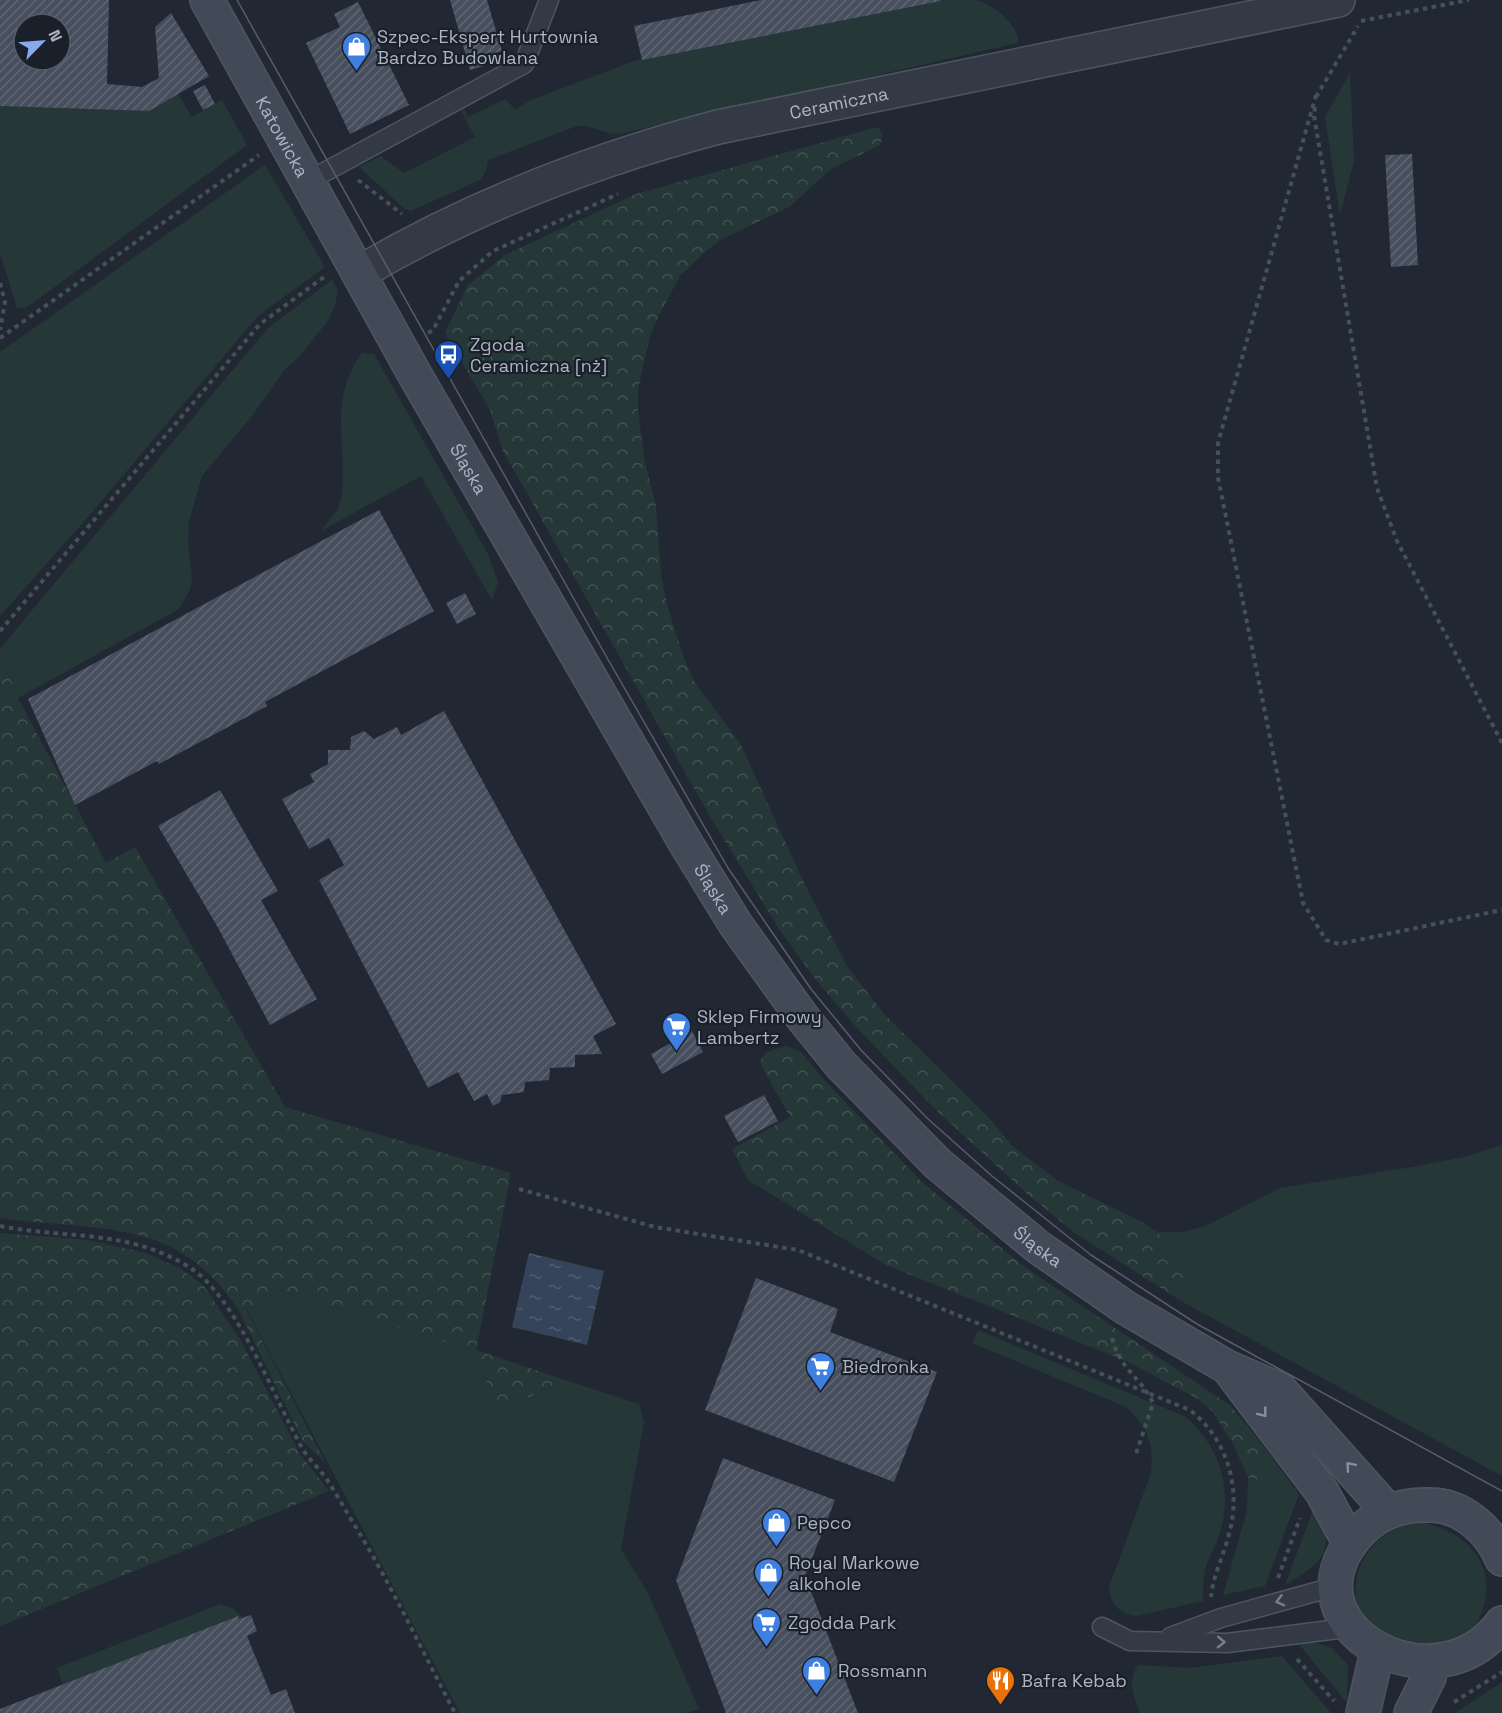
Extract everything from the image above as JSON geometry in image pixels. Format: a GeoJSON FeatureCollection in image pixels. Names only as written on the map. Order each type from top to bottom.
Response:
{"type":"FeatureCollection","features":[{"type":"Feature","properties":{"kind":"street","name":"Katowicka"},"geometry":{"type":"LineString","coordinates":[[207,0],[308,181],[346,272]]}},
{"type":"Feature","properties":{"kind":"street","name":"Ceramiczna"},"geometry":{"type":"LineString","coordinates":[[346,272],[579,168],[643,147],[718,127],[1353,15]]}},
{"type":"Feature","properties":{"kind":"street","name":"Śląska"},"geometry":{"type":"LineString","coordinates":[[346,272],[736,925],[802,1018],[841,1065],[938,1164],[1038,1247],[1126,1308],[1227,1367],[1280,1390],[1388,1511]]}},
{"type":"Feature","properties":{"kind":"street","name":"Śląska"},"geometry":{"type":"LineString","coordinates":[[1227,1367],[1322,1492],[1350,1544]]}},
{"type":"Feature","properties":{"kind":"street"},"geometry":{"type":"LineString","coordinates":[[1502,1559],[1497,1546],[1481,1527],[1461,1513],[1437,1505],[1412,1504],[1388,1511],[1366,1524],[1350,1544],[1341,1564],[1337,1586],[1339,1608],[1346,1628],[1358,1647],[1391,1670],[1429,1677],[1463,1666],[1480,1654],[1493,1639],[1502,1623]]}},
{"type":"Feature","properties":{"kind":"street"},"geometry":{"type":"LineString","coordinates":[[1352,1711],[1375,1661]]}},
{"type":"Feature","properties":{"kind":"street"},"geometry":{"type":"LineString","coordinates":[[1411,1713],[1429,1677]]}},
{"type":"Feature","properties":{"kind":"lane"},"geometry":{"type":"LineString","coordinates":[[308,181],[525,64],[549,0]]}},
{"type":"Feature","properties":{"kind":"lane"},"geometry":{"type":"LineString","coordinates":[[1162,1640],[1212,1622],[1337,1586]]}},
{"type":"Feature","properties":{"kind":"lane"},"geometry":{"type":"LineString","coordinates":[[1102,1628],[1130,1641],[1227,1643],[1346,1628]]}},
{"type":"Feature","properties":{"kind":"path"},"geometry":{"type":"LineString","coordinates":[[1469,0],[1353,15],[1316,95],[1218,443],[1217,458],[1223,502],[1303,903],[1326,940],[1339,945],[1502,910]]}},
{"type":"Feature","properties":{"kind":"path"},"geometry":{"type":"LineString","coordinates":[[1316,95],[1314,116],[1377,488],[1397,542],[1502,743]]}},
{"type":"Feature","properties":{"kind":"path"},"geometry":{"type":"LineString","coordinates":[[0,338],[262,153]]}},
{"type":"Feature","properties":{"kind":"path"},"geometry":{"type":"LineString","coordinates":[[354,178],[407,218]]}},
{"type":"Feature","properties":{"kind":"path"},"geometry":{"type":"LineString","coordinates":[[425,335],[433,330],[459,281],[493,251],[620,193]]}},
{"type":"Feature","properties":{"kind":"path"},"geometry":{"type":"LineString","coordinates":[[0,631],[260,324],[346,272]]}},
{"type":"Feature","properties":{"kind":"path"},"geometry":{"type":"LineString","coordinates":[[0,283],[5,302],[0,330]]}},
{"type":"Feature","properties":{"kind":"path"},"geometry":{"type":"LineString","coordinates":[[519,1189],[655,1227],[798,1250],[1190,1410],[1212,1429],[1231,1473],[1233,1507],[1230,1532],[1212,1588],[1212,1622]]}},
{"type":"Feature","properties":{"kind":"path"},"geometry":{"type":"LineString","coordinates":[[0,1227],[29,1232],[106,1236],[149,1247],[189,1267],[208,1282],[247,1340],[303,1450],[354,1522],[455,1713]]}},
{"type":"Feature","properties":{"kind":"path"},"geometry":{"type":"LineString","coordinates":[[1112,1331],[1112,1340],[1122,1364],[1148,1392],[1153,1403],[1136,1454]]}},
{"type":"Feature","properties":{"kind":"path"},"geometry":{"type":"LineString","coordinates":[[1278,1602],[1277,1581],[1303,1509]]}},
{"type":"Feature","properties":{"kind":"path"},"geometry":{"type":"LineString","coordinates":[[1285,1635],[1290,1650],[1352,1711]]}},
{"type":"Feature","properties":{"kind":"path"},"geometry":{"type":"LineString","coordinates":[[1450,1704],[1502,1672]]}},
{"type":"Feature","properties":{"kind":"green space"},"geometry":{"type":"Polygon","coordinates":[[[946,0],[974,0],[988,5],[1009,22],[1017,36],[1018,43],[619,134],[587,126],[577,126],[488,160],[486,171],[480,180],[411,211],[405,209],[359,167],[381,156],[404,173],[475,137],[461,111],[464,109],[468,117],[506,99],[515,110],[531,100],[634,61],[946,0]]]}},
{"type":"Feature","properties":{"kind":"green space"},"geometry":{"type":"Polygon","coordinates":[[[1350,73],[1354,161],[1340,215],[1325,117],[1350,73]]]}},
{"type":"Feature","properties":{"kind":"green space"},"geometry":{"type":"Polygon","coordinates":[[[178,94],[192,117],[222,100],[247,145],[33,303],[25,308],[17,308],[0,253],[0,106],[149,111],[178,94]]]}},
{"type":"Feature","properties":{"kind":"green space"},"geometry":{"type":"Polygon","coordinates":[[[878,127],[883,135],[880,145],[831,169],[789,207],[722,239],[707,250],[680,276],[659,315],[650,336],[644,362],[638,390],[638,410],[644,458],[656,506],[661,574],[667,605],[694,681],[741,745],[805,885],[847,966],[884,1014],[992,1121],[1012,1146],[1058,1181],[1158,1232],[1174,1253],[1184,1275],[1186,1293],[1181,1301],[1075,1233],[1032,1198],[937,1111],[857,1028],[816,980],[779,929],[708,813],[503,451],[490,410],[445,333],[467,286],[505,255],[636,194],[878,127]]]}},
{"type":"Feature","properties":{"kind":"green space"},"geometry":{"type":"Polygon","coordinates":[[[265,165],[325,267],[258,316],[88,517],[0,616],[0,352],[265,165]]]}},
{"type":"Feature","properties":{"kind":"green space"},"geometry":{"type":"Polygon","coordinates":[[[332,280],[338,291],[335,305],[327,322],[299,357],[285,369],[252,416],[202,476],[189,521],[188,541],[192,578],[190,590],[179,609],[18,698],[1,655],[8,639],[268,328],[332,280]]]}},
{"type":"Feature","properties":{"kind":"green space"},"geometry":{"type":"Polygon","coordinates":[[[362,353],[374,354],[488,554],[498,582],[492,600],[421,476],[321,531],[337,510],[341,500],[342,407],[351,371],[362,353]]]}},
{"type":"Feature","properties":{"kind":"green space"},"geometry":{"type":"Polygon","coordinates":[[[8,639],[1,655],[18,698],[106,863],[135,847],[285,1107],[511,1173],[476,1350],[559,1378],[557,1383],[501,1412],[471,1350],[280,1291],[246,1309],[325,1462],[303,1442],[239,1311],[215,1280],[189,1258],[162,1243],[133,1234],[102,1228],[0,1218],[0,649],[8,639]]]}},
{"type":"Feature","properties":{"kind":"green space"},"geometry":{"type":"Polygon","coordinates":[[[787,1046],[801,1052],[824,1080],[921,1181],[1023,1266],[1231,1406],[1262,1444],[1263,1475],[1254,1480],[1248,1477],[1233,1444],[1212,1411],[1198,1399],[1126,1361],[886,1265],[748,1180],[732,1149],[790,1117],[762,1067],[761,1059],[767,1052],[787,1046]]]}},
{"type":"Feature","properties":{"kind":"green space"},"geometry":{"type":"Polygon","coordinates":[[[1502,1145],[1502,1476],[1181,1301],[1186,1293],[1174,1253],[1158,1232],[1183,1232],[1208,1225],[1280,1188],[1418,1166],[1464,1157],[1502,1145]]]}},
{"type":"Feature","properties":{"kind":"green space"},"geometry":{"type":"Polygon","coordinates":[[[0,1233],[88,1240],[146,1253],[181,1269],[204,1286],[241,1341],[300,1454],[329,1491],[0,1626],[0,1233]]]}},
{"type":"Feature","properties":{"kind":"green space"},"geometry":{"type":"Polygon","coordinates":[[[280,1291],[471,1350],[501,1412],[557,1383],[559,1378],[639,1404],[644,1423],[621,1549],[648,1593],[699,1709],[687,1713],[460,1713],[246,1308],[280,1291]]]}},
{"type":"Feature","properties":{"kind":"green space"},"geometry":{"type":"Polygon","coordinates":[[[978,1330],[1186,1417],[1198,1430],[1208,1443],[1222,1473],[1225,1505],[1218,1539],[1206,1569],[1203,1601],[1136,1616],[1125,1614],[1117,1607],[1111,1598],[1109,1587],[1151,1473],[1150,1445],[1144,1429],[1126,1407],[972,1343],[978,1330]]]}},
{"type":"Feature","properties":{"kind":"green space"},"geometry":{"type":"Polygon","coordinates":[[[1262,1444],[1299,1494],[1265,1586],[1223,1595],[1247,1510],[1248,1477],[1254,1480],[1263,1475],[1262,1444]]]}},
{"type":"Feature","properties":{"kind":"green space"},"geometry":{"type":"Polygon","coordinates":[[[1316,1502],[1325,1532],[1324,1551],[1311,1567],[1285,1585],[1316,1502]]]}},
{"type":"Feature","properties":{"kind":"green space"},"geometry":{"type":"Polygon","coordinates":[[[1424,1523],[1453,1534],[1475,1552],[1486,1577],[1486,1592],[1483,1609],[1470,1634],[1454,1642],[1409,1654],[1363,1617],[1356,1599],[1356,1586],[1362,1561],[1378,1541],[1401,1527],[1424,1523]]]}},
{"type":"Feature","properties":{"kind":"green space"},"geometry":{"type":"Polygon","coordinates":[[[220,1604],[234,1609],[243,1618],[239,1619],[237,1616],[63,1685],[57,1668],[220,1604]]]}},
{"type":"Feature","properties":{"kind":"green space"},"geometry":{"type":"Polygon","coordinates":[[[1313,1642],[1332,1648],[1348,1665],[1347,1703],[1298,1643],[1313,1642]]]}},
{"type":"Feature","properties":{"kind":"green space"},"geometry":{"type":"Polygon","coordinates":[[[1282,1656],[1331,1713],[1140,1713],[1133,1694],[1133,1677],[1138,1665],[1189,1668],[1282,1656]]]}},
{"type":"Feature","properties":{"kind":"green space"},"geometry":{"type":"Polygon","coordinates":[[[1502,1682],[1502,1713],[1455,1713],[1502,1682]]]}},
{"type":"Feature","properties":{"kind":"water"},"geometry":{"type":"Polygon","coordinates":[[[529,1253],[604,1271],[587,1345],[512,1327],[529,1253]]]}},
{"type":"Feature","properties":{"kind":"building"},"geometry":{"type":"Polygon","coordinates":[[[0,0],[109,0],[107,84],[142,87],[159,78],[155,27],[171,13],[209,76],[149,111],[0,106],[0,0]]]}},
{"type":"Feature","properties":{"kind":"building"},"geometry":{"type":"Polygon","coordinates":[[[450,0],[487,0],[502,51],[481,57],[484,66],[470,70],[450,0]]]}},
{"type":"Feature","properties":{"kind":"building"},"geometry":{"type":"Polygon","coordinates":[[[761,0],[941,1],[642,60],[634,26],[761,0]]]}},
{"type":"Feature","properties":{"kind":"building"},"geometry":{"type":"Polygon","coordinates":[[[358,2],[409,105],[350,134],[306,43],[340,27],[334,14],[358,2]]]}},
{"type":"Feature","properties":{"kind":"building"},"geometry":{"type":"Polygon","coordinates":[[[205,85],[215,104],[203,110],[193,91],[205,85]]]}},
{"type":"Feature","properties":{"kind":"building"},"geometry":{"type":"Polygon","coordinates":[[[1412,154],[1418,265],[1391,267],[1385,155],[1412,154]]]}},
{"type":"Feature","properties":{"kind":"building"},"geometry":{"type":"Polygon","coordinates":[[[379,510],[434,611],[265,702],[267,706],[159,764],[157,761],[75,805],[28,699],[379,510]]]}},
{"type":"Feature","properties":{"kind":"building"},"geometry":{"type":"Polygon","coordinates":[[[465,593],[476,614],[457,624],[446,603],[465,593]]]}},
{"type":"Feature","properties":{"kind":"building"},"geometry":{"type":"Polygon","coordinates":[[[444,711],[616,1024],[593,1036],[602,1054],[575,1055],[575,1067],[550,1068],[549,1080],[525,1082],[524,1092],[502,1095],[500,1102],[493,1106],[487,1094],[474,1101],[458,1072],[428,1088],[319,880],[344,865],[329,838],[309,849],[282,799],[314,782],[310,774],[328,764],[328,750],[350,750],[351,737],[364,731],[374,739],[397,727],[401,735],[444,711]]]}},
{"type":"Feature","properties":{"kind":"building"},"geometry":{"type":"Polygon","coordinates":[[[220,790],[278,891],[261,900],[317,999],[270,1025],[217,926],[158,826],[220,790]]]}},
{"type":"Feature","properties":{"kind":"building"},"geometry":{"type":"Polygon","coordinates":[[[692,1031],[703,1052],[662,1074],[651,1054],[692,1031]]]}},
{"type":"Feature","properties":{"kind":"building"},"geometry":{"type":"Polygon","coordinates":[[[764,1095],[778,1121],[738,1142],[724,1116],[764,1095]]]}},
{"type":"Feature","properties":{"kind":"building","name":"Biedronka"},"geometry":{"type":"Polygon","coordinates":[[[756,1278],[838,1309],[830,1332],[937,1372],[894,1482],[705,1410],[756,1278]]]}},
{"type":"Feature","properties":{"kind":"building","name":"Zgodda Park"},"geometry":{"type":"Polygon","coordinates":[[[723,1458],[835,1500],[805,1576],[858,1713],[726,1713],[676,1580],[723,1458]]]}},
{"type":"Feature","properties":{"kind":"building"},"geometry":{"type":"Polygon","coordinates":[[[251,1615],[257,1631],[247,1636],[271,1695],[286,1689],[295,1713],[0,1713],[0,1709],[238,1616],[239,1619],[251,1615]]]}},
{"type":"Feature","properties":{"kind":"tram line"},"geometry":{"type":"LineString","coordinates":[[237,0],[606,656],[728,868],[811,989],[861,1050],[927,1118],[992,1176],[1091,1255],[1197,1324],[1502,1491]]}},
{"type":"Feature","properties":{"kind":"place","name":"Szpec-Ekspert Hurtownia Bardzo Budowlana"},"geometry":{"type":"Point","coordinates":[356,72]}},
{"type":"Feature","properties":{"kind":"place","name":"Zgoda Ceramiczna [nż]"},"geometry":{"type":"Point","coordinates":[449,380]}},
{"type":"Feature","properties":{"kind":"place","name":"Sklep Firmowy Lambertz"},"geometry":{"type":"Point","coordinates":[676,1052]}},
{"type":"Feature","properties":{"kind":"place","name":"Biedronka"},"geometry":{"type":"Point","coordinates":[821,1392]}},
{"type":"Feature","properties":{"kind":"place","name":"Pepco"},"geometry":{"type":"Point","coordinates":[776,1548]}},
{"type":"Feature","properties":{"kind":"place","name":"Royal Markowe alkohole"},"geometry":{"type":"Point","coordinates":[768,1598]}},
{"type":"Feature","properties":{"kind":"place","name":"Zgodda Park"},"geometry":{"type":"Point","coordinates":[767,1648]}},
{"type":"Feature","properties":{"kind":"place","name":"Rossmann"},"geometry":{"type":"Point","coordinates":[817,1696]}},
{"type":"Feature","properties":{"kind":"place","name":"Bafra Kebab"},"geometry":{"type":"Point","coordinates":[1000,1706]}}]}
